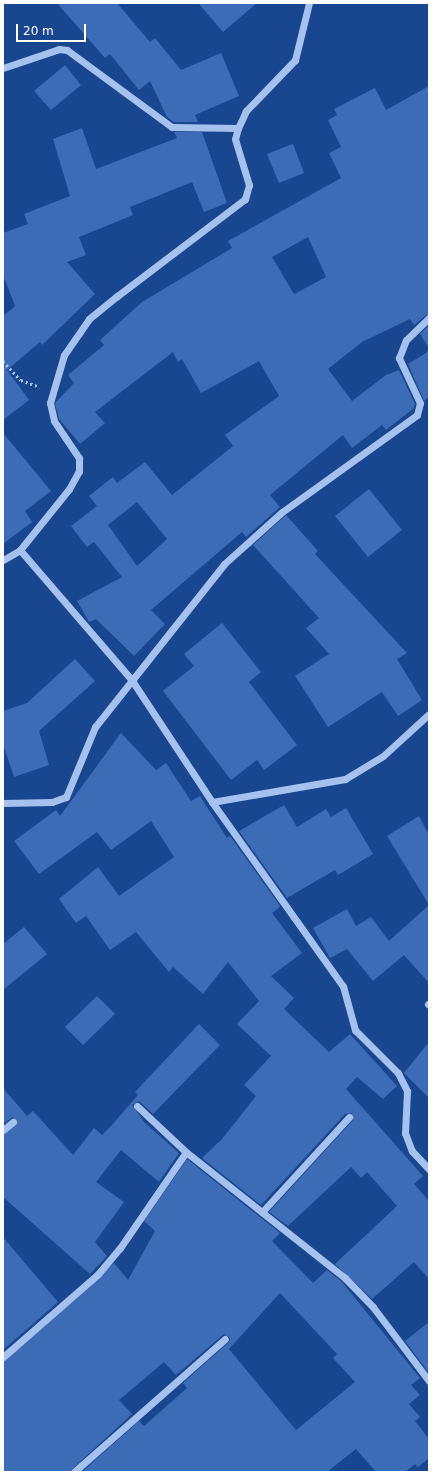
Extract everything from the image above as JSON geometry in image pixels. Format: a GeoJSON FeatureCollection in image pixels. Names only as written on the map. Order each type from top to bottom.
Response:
{"type":"FeatureCollection","features":[{"type":"Feature","properties":{"kind":"street"},"geometry":{"type":"LineString","coordinates":[[3,560],[20,550],[69,489],[79,471],[79,458],[52,415],[52,390],[64,355],[89,319],[245,199],[249,185],[235,139],[238,128],[246,111],[292,64],[309,3]]}},
{"type":"Feature","properties":{"kind":"street"},"geometry":{"type":"LineString","coordinates":[[3,68],[59,49],[67,50],[172,127],[238,128]]}},
{"type":"Feature","properties":{"kind":"street"},"geometry":{"type":"LineString","coordinates":[[3,803],[52,802],[66,797],[88,739],[131,679],[224,564],[254,535],[417,415],[420,403],[399,358],[406,340],[429,318]]}},
{"type":"Feature","properties":{"kind":"street"},"geometry":{"type":"LineString","coordinates":[[20,550],[131,679],[212,802],[343,986],[355,1030],[398,1073],[407,1091],[405,1133],[412,1151],[429,1169]]}},
{"type":"Feature","properties":{"kind":"street"},"geometry":{"type":"LineString","coordinates":[[212,802],[345,779],[383,756],[429,714]]}},
{"type":"Feature","properties":{"kind":"street"},"geometry":{"type":"LineString","coordinates":[[137,1106],[186,1152],[350,1283],[373,1307],[429,1381]]}},
{"type":"Feature","properties":{"kind":"street"},"geometry":{"type":"LineString","coordinates":[[262,1212],[349,1117]]}},
{"type":"Feature","properties":{"kind":"street"},"geometry":{"type":"LineString","coordinates":[[3,1130],[13,1122]]}},
{"type":"Feature","properties":{"kind":"street"},"geometry":{"type":"LineString","coordinates":[[3,1357],[98,1274],[186,1152]]}},
{"type":"Feature","properties":{"kind":"street"},"geometry":{"type":"LineString","coordinates":[[74,1472],[225,1339]]}},
{"type":"Feature","properties":{"kind":"path"},"geometry":{"type":"LineString","coordinates":[[3,361],[21,380],[52,390]]}},
{"type":"Feature","properties":{"kind":"building"},"geometry":{"type":"Polygon","coordinates":[[[57,3],[117,3],[150,42],[155,38],[181,70],[221,53],[239,96],[195,115],[198,122],[174,122],[167,117],[150,81],[139,90],[110,54],[105,58],[57,3]]]}},
{"type":"Feature","properties":{"kind":"building"},"geometry":{"type":"Polygon","coordinates":[[[198,3],[257,3],[223,32],[198,3]]]}},
{"type":"Feature","properties":{"kind":"building"},"geometry":{"type":"Polygon","coordinates":[[[65,65],[81,85],[51,110],[34,91],[65,65]]]}},
{"type":"Feature","properties":{"kind":"building"},"geometry":{"type":"Polygon","coordinates":[[[429,86],[429,313],[414,325],[410,319],[362,342],[328,369],[352,401],[386,375],[399,370],[415,404],[413,409],[386,430],[382,425],[352,448],[343,435],[270,495],[280,507],[246,537],[242,532],[151,610],[165,624],[134,656],[96,619],[89,622],[77,601],[122,577],[94,542],[87,547],[71,526],[97,506],[89,496],[113,477],[117,483],[145,462],[172,495],[233,446],[225,435],[279,396],[259,361],[201,393],[182,359],[178,362],[173,352],[95,412],[105,423],[80,444],[59,419],[55,403],[74,383],[68,375],[104,345],[100,340],[142,302],[232,248],[228,241],[341,178],[329,153],[341,147],[328,120],[337,115],[334,109],[375,88],[386,110],[429,86]],[[308,237],[272,257],[294,294],[326,277],[308,237]],[[137,502],[108,525],[137,566],[167,539],[137,502]]]}},
{"type":"Feature","properties":{"kind":"building"},"geometry":{"type":"Polygon","coordinates":[[[82,128],[96,169],[177,138],[174,132],[202,132],[227,203],[204,212],[192,182],[130,207],[133,215],[79,237],[86,255],[67,262],[95,294],[42,345],[40,342],[7,370],[29,400],[3,420],[3,316],[15,306],[3,275],[3,233],[28,224],[24,214],[70,196],[53,139],[82,128]]]}},
{"type":"Feature","properties":{"kind":"building"},"geometry":{"type":"Polygon","coordinates":[[[293,144],[304,173],[279,183],[267,154],[293,144]]]}},
{"type":"Feature","properties":{"kind":"building"},"geometry":{"type":"Polygon","coordinates":[[[429,325],[429,348],[420,334],[429,325]]]}},
{"type":"Feature","properties":{"kind":"building"},"geometry":{"type":"Polygon","coordinates":[[[429,351],[429,397],[424,401],[408,364],[429,351]]]}},
{"type":"Feature","properties":{"kind":"building"},"geometry":{"type":"Polygon","coordinates":[[[3,433],[51,491],[25,511],[32,522],[3,544],[3,433]]]}},
{"type":"Feature","properties":{"kind":"building"},"geometry":{"type":"Polygon","coordinates":[[[369,489],[402,530],[368,557],[335,516],[369,489]]]}},
{"type":"Feature","properties":{"kind":"building"},"geometry":{"type":"Polygon","coordinates":[[[286,515],[318,551],[315,554],[407,653],[397,659],[422,700],[398,716],[382,692],[328,727],[295,676],[329,654],[306,628],[319,618],[253,545],[286,515]]]}},
{"type":"Feature","properties":{"kind":"building"},"geometry":{"type":"Polygon","coordinates":[[[222,623],[261,672],[249,682],[297,745],[264,770],[257,760],[231,780],[163,691],[194,666],[184,654],[222,623]]]}},
{"type":"Feature","properties":{"kind":"building"},"geometry":{"type":"Polygon","coordinates":[[[75,659],[95,681],[39,731],[49,765],[14,777],[3,744],[3,711],[27,703],[75,659]]]}},
{"type":"Feature","properties":{"kind":"building"},"geometry":{"type":"Polygon","coordinates":[[[121,733],[156,770],[166,763],[191,801],[200,796],[227,838],[230,836],[278,903],[280,907],[272,913],[302,953],[271,976],[294,998],[284,1009],[329,1052],[350,1034],[397,1086],[383,1099],[357,1077],[346,1089],[423,1176],[414,1184],[429,1201],[429,1279],[414,1262],[372,1299],[335,1264],[397,1206],[367,1172],[361,1178],[351,1167],[288,1226],[269,1212],[353,1120],[352,1113],[345,1114],[261,1205],[202,1158],[222,1139],[256,1096],[244,1085],[271,1056],[237,1024],[259,1001],[228,962],[203,994],[173,967],[169,972],[136,932],[110,950],[86,916],[76,923],[59,899],[98,867],[119,896],[174,857],[151,821],[111,850],[97,832],[39,874],[14,841],[56,810],[60,816],[121,733]]]}},
{"type":"Feature","properties":{"kind":"building"},"geometry":{"type":"Polygon","coordinates":[[[284,805],[297,827],[326,809],[331,817],[346,808],[373,854],[338,875],[335,870],[287,898],[239,831],[284,805]]]}},
{"type":"Feature","properties":{"kind":"building"},"geometry":{"type":"Polygon","coordinates":[[[419,816],[429,835],[429,905],[387,836],[419,816]]]}},
{"type":"Feature","properties":{"kind":"building"},"geometry":{"type":"Polygon","coordinates":[[[429,905],[429,983],[404,955],[373,981],[347,949],[330,958],[313,928],[347,909],[356,926],[371,917],[389,941],[429,905]]]}},
{"type":"Feature","properties":{"kind":"building"},"geometry":{"type":"Polygon","coordinates":[[[24,927],[47,954],[3,990],[3,944],[24,927]]]}},
{"type":"Feature","properties":{"kind":"building"},"geometry":{"type":"Polygon","coordinates":[[[97,996],[115,1014],[83,1045],[65,1027],[97,996]]]}},
{"type":"Feature","properties":{"kind":"building"},"geometry":{"type":"Polygon","coordinates":[[[199,1024],[220,1045],[153,1114],[139,1101],[132,1105],[145,1123],[179,1153],[159,1182],[121,1150],[96,1182],[124,1202],[95,1242],[107,1256],[90,1274],[3,1197],[3,1135],[18,1122],[13,1117],[3,1124],[3,1088],[27,1116],[33,1111],[73,1155],[94,1128],[102,1135],[111,1126],[138,1095],[135,1092],[199,1024]]]}},
{"type":"Feature","properties":{"kind":"building"},"geometry":{"type":"Polygon","coordinates":[[[429,1042],[429,1098],[404,1073],[429,1042]]]}},
{"type":"Feature","properties":{"kind":"building"},"geometry":{"type":"Polygon","coordinates":[[[187,1159],[280,1233],[272,1241],[313,1283],[327,1270],[342,1282],[420,1378],[411,1385],[420,1395],[409,1404],[420,1417],[415,1421],[429,1439],[429,1458],[418,1467],[415,1464],[405,1472],[376,1472],[356,1449],[327,1472],[82,1472],[139,1421],[144,1426],[187,1388],[183,1383],[229,1342],[230,1338],[224,1334],[176,1375],[164,1362],[119,1400],[132,1414],[69,1472],[3,1472],[3,1362],[114,1263],[128,1280],[155,1231],[144,1221],[187,1159]],[[280,1293],[229,1349],[296,1430],[355,1382],[333,1358],[337,1354],[280,1293]]]}},
{"type":"Feature","properties":{"kind":"building"},"geometry":{"type":"Polygon","coordinates":[[[3,1237],[58,1302],[3,1350],[3,1237]]]}},
{"type":"Feature","properties":{"kind":"building"},"geometry":{"type":"Polygon","coordinates":[[[429,1322],[429,1371],[428,1372],[405,1341],[429,1322]]]}}]}
